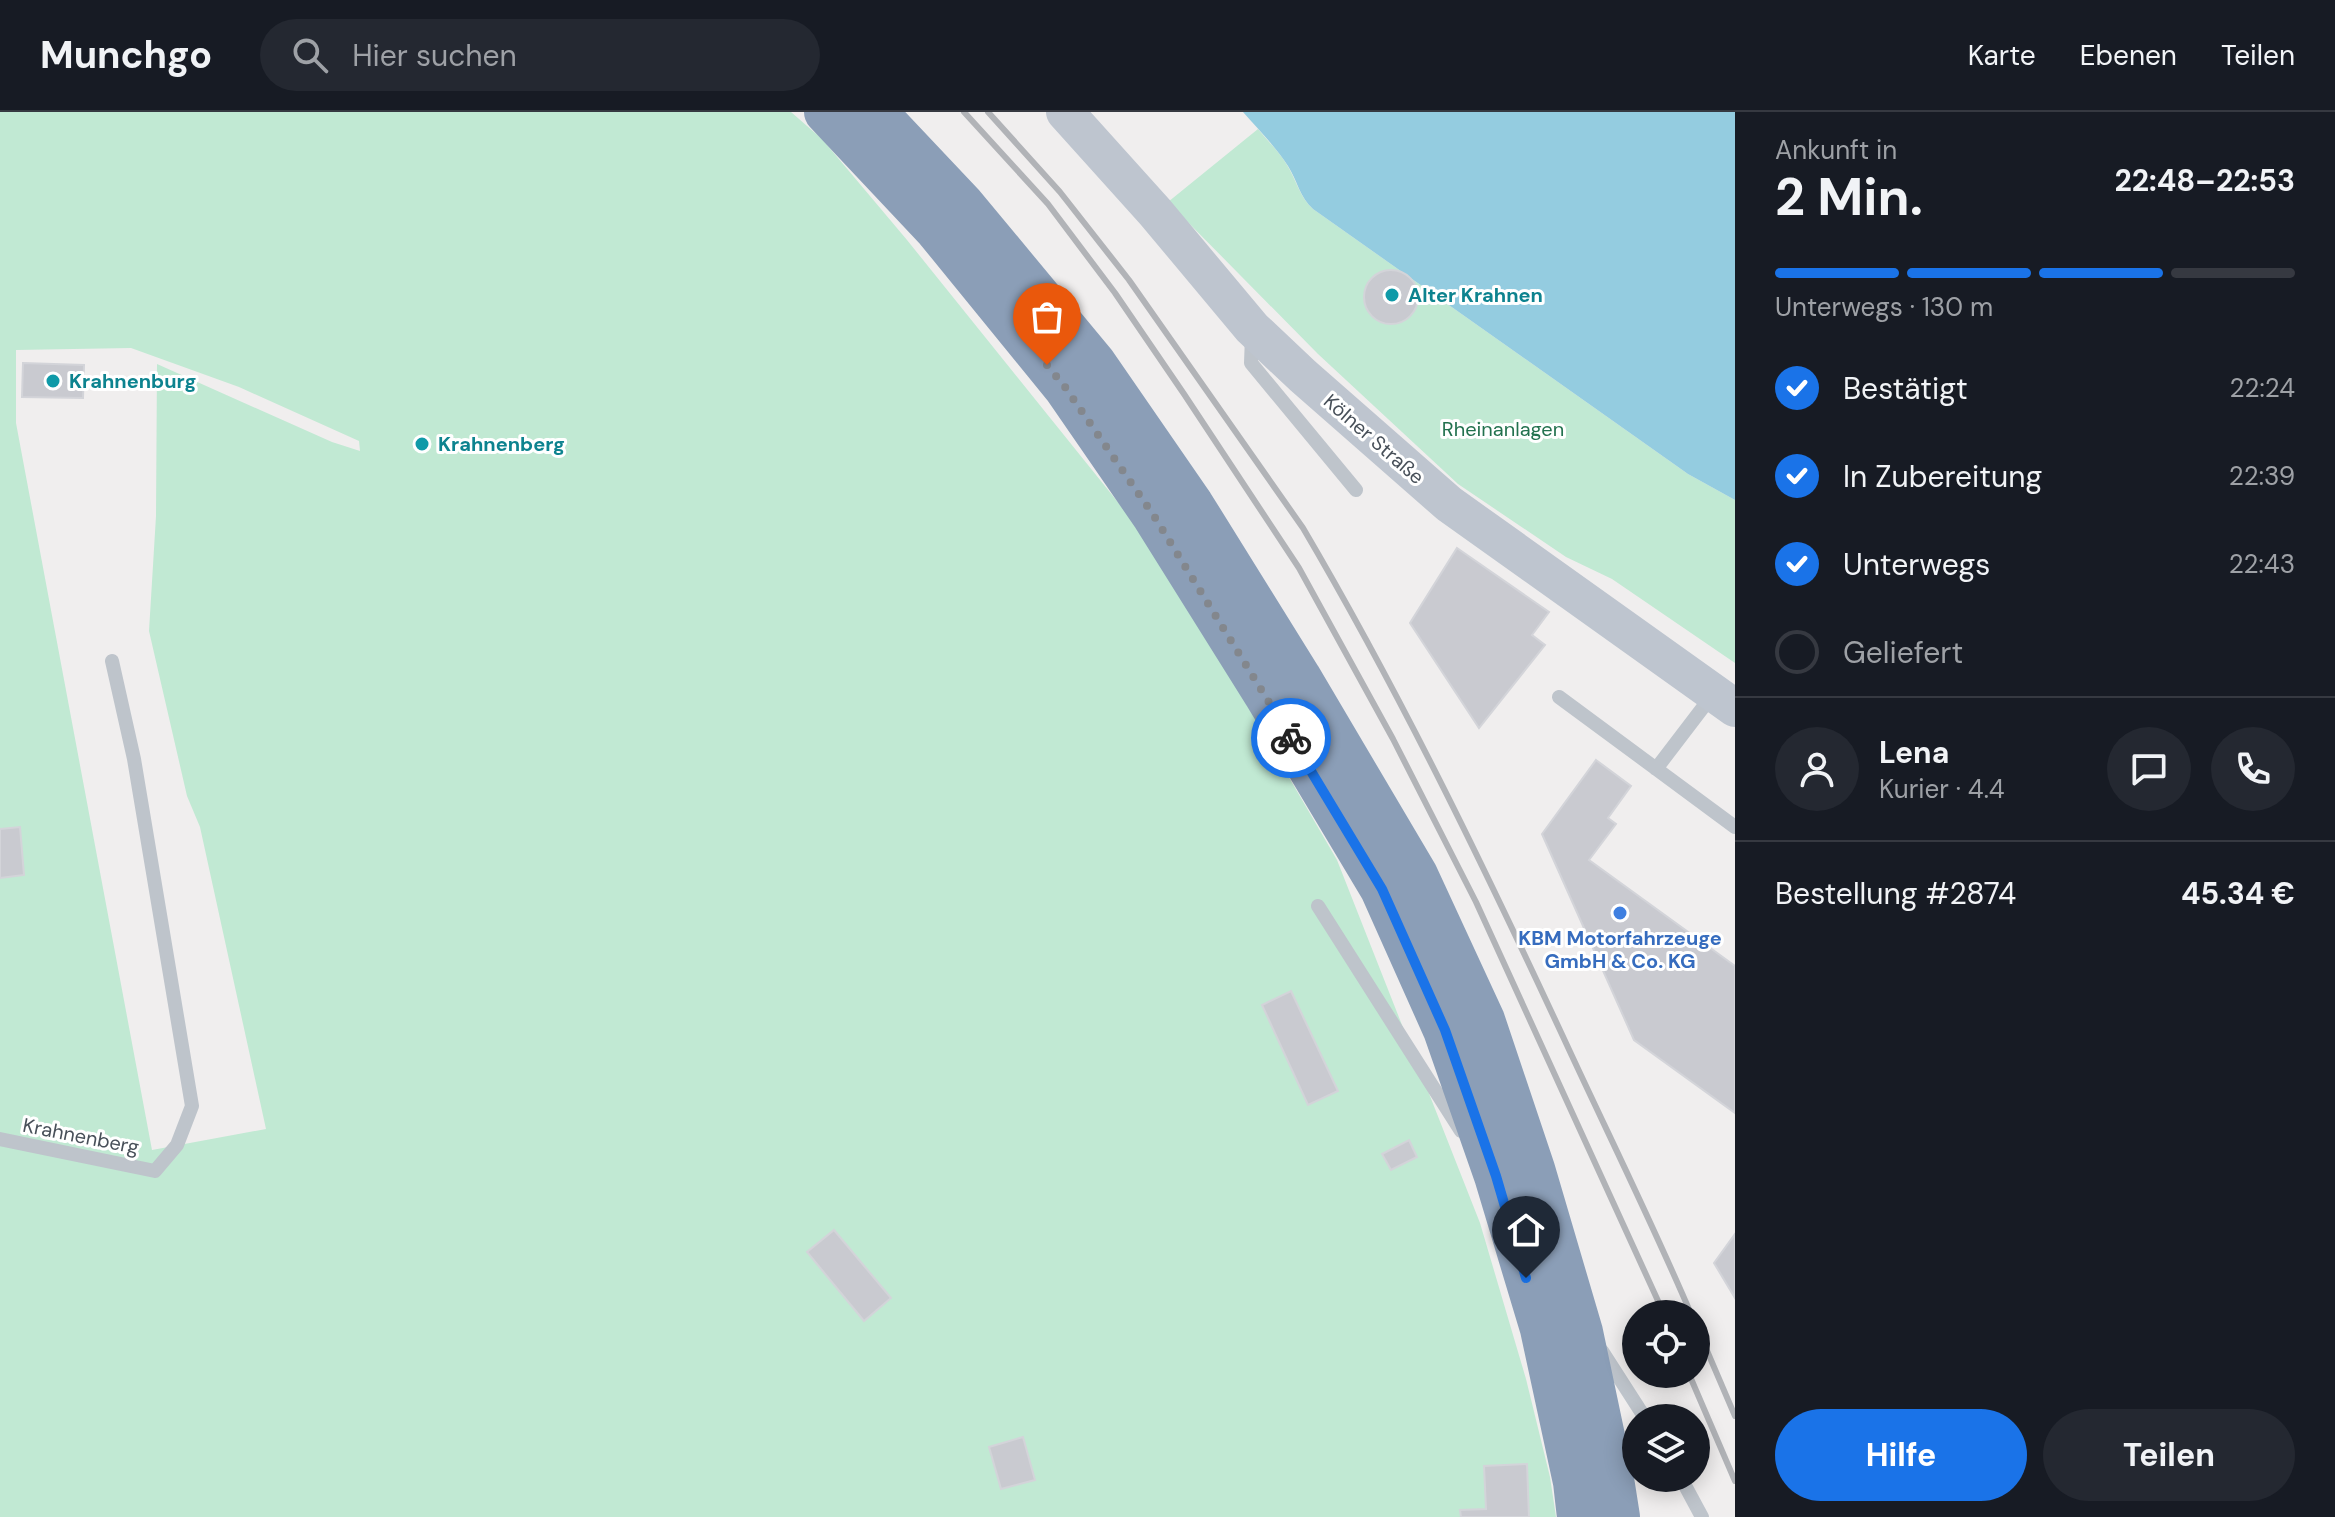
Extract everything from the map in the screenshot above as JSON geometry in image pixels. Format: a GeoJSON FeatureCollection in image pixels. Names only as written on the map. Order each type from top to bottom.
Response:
{"type":"FeatureCollection","features":[{"type":"Feature","properties":{"kind":"highway"},"geometry":{"type":"LineString","coordinates":[[826,112],[937,230],[1065,387],[1154,516],[1382,889],[1445,1030],[1496,1176],[1542,1329],[1575,1482],[1579,1517]]}},
{"type":"Feature","properties":{"kind":"highway"},"geometry":{"type":"LineString","coordinates":[[875,112],[962,204],[1094,363],[1200,518],[1416,875],[1483,1020],[1533,1169],[1581,1332],[1618,1517]]}},
{"type":"Feature","properties":{"kind":"street","name":"Kölner Straße"},"geometry":{"type":"LineString","coordinates":[[1065,112],[1155,212],[1252,328],[1303,376],[1449,504],[1725,700]]}},
{"type":"Feature","properties":{"kind":"lane"},"geometry":{"type":"LineString","coordinates":[[1252,328],[1251,363],[1356,490]]}},
{"type":"Feature","properties":{"kind":"lane","name":"Krahnenberg"},"geometry":{"type":"LineString","coordinates":[[0,1139],[155,1171],[177,1145],[192,1106],[134,759],[112,661]]}},
{"type":"Feature","properties":{"kind":"lane"},"geometry":{"type":"LineString","coordinates":[[1559,697],[1735,827]]}},
{"type":"Feature","properties":{"kind":"lane"},"geometry":{"type":"LineString","coordinates":[[1656,769],[1725,700]]}},
{"type":"Feature","properties":{"kind":"lane"},"geometry":{"type":"LineString","coordinates":[[1318,906],[1533,1243]]}},
{"type":"Feature","properties":{"kind":"lane"},"geometry":{"type":"LineString","coordinates":[[1541,1256],[1636,1404]]}},
{"type":"Feature","properties":{"kind":"lane"},"geometry":{"type":"LineString","coordinates":[[1689,1492],[1702,1517]]}},
{"type":"Feature","properties":{"kind":"green space"},"geometry":{"type":"Polygon","coordinates":[[[0,112],[791,112],[822,139],[907,240],[1158,552],[1337,860],[1480,1223],[1526,1379],[1550,1477],[1556,1517],[0,1517],[0,112]],[[131,348],[16,350],[16,423],[152,1150],[266,1129],[200,827],[187,796],[149,631],[156,516],[157,364],[332,442],[360,451],[359,441],[239,387],[131,348]]]}},
{"type":"Feature","properties":{"kind":"green space","name":"Rheinanlagen"},"geometry":{"type":"Polygon","coordinates":[[[1258,129],[1284,160],[1313,209],[1688,474],[1735,500],[1735,663],[1612,579],[1566,557],[1458,484],[1318,354],[1168,202],[1258,129]]]}},
{"type":"Feature","properties":{"kind":"water"},"geometry":{"type":"Polygon","coordinates":[[[1243,112],[1735,112],[1735,500],[1688,474],[1313,209],[1283,159],[1243,112]]]}},
{"type":"Feature","properties":{"kind":"building","name":"Alter Krahnen"},"geometry":{"type":"Polygon","coordinates":[[[1391,270],[1410,278],[1418,297],[1410,316],[1391,324],[1372,316],[1364,297],[1372,278],[1391,270]]]}},
{"type":"Feature","properties":{"kind":"building","name":"Krahnenburg"},"geometry":{"type":"Polygon","coordinates":[[[23,363],[84,365],[83,398],[22,397],[23,363]]]}},
{"type":"Feature","properties":{"kind":"building"},"geometry":{"type":"Polygon","coordinates":[[[1457,548],[1549,612],[1532,635],[1545,645],[1479,728],[1410,623],[1457,548]]]}},
{"type":"Feature","properties":{"kind":"building","name":"KBM Motorfahrzeuge GmbH & Co. KG"},"geometry":{"type":"Polygon","coordinates":[[[1596,760],[1631,786],[1608,818],[1616,824],[1589,860],[1735,966],[1735,1113],[1634,1040],[1542,834],[1596,760]]]}},
{"type":"Feature","properties":{"kind":"building"},"geometry":{"type":"Polygon","coordinates":[[[20,827],[24,875],[0,878],[0,829],[20,827]]]}},
{"type":"Feature","properties":{"kind":"building"},"geometry":{"type":"Polygon","coordinates":[[[1291,991],[1338,1091],[1308,1105],[1262,1005],[1291,991]]]}},
{"type":"Feature","properties":{"kind":"building"},"geometry":{"type":"Polygon","coordinates":[[[1409,1140],[1417,1157],[1391,1170],[1382,1154],[1409,1140]]]}},
{"type":"Feature","properties":{"kind":"building"},"geometry":{"type":"Polygon","coordinates":[[[834,1230],[891,1298],[864,1321],[807,1252],[834,1230]]]}},
{"type":"Feature","properties":{"kind":"building"},"geometry":{"type":"Polygon","coordinates":[[[1735,1234],[1735,1298],[1714,1263],[1735,1234]]]}},
{"type":"Feature","properties":{"kind":"building"},"geometry":{"type":"Polygon","coordinates":[[[1023,1437],[1035,1480],[1001,1489],[989,1447],[1023,1437]]]}},
{"type":"Feature","properties":{"kind":"building"},"geometry":{"type":"Polygon","coordinates":[[[1527,1464],[1529,1517],[1461,1517],[1460,1510],[1486,1509],[1484,1466],[1527,1464]]]}},
{"type":"Feature","properties":{"kind":"railway"},"geometry":{"type":"LineString","coordinates":[[964,112],[1048,204],[1115,293],[1299,568],[1393,739],[1476,902],[1658,1300]]}},
{"type":"Feature","properties":{"kind":"railway"},"geometry":{"type":"LineString","coordinates":[[988,112],[1060,192],[1129,280],[1303,528],[1376,657],[1477,855],[1685,1300]]}},
{"type":"Feature","properties":{"kind":"railway"},"geometry":{"type":"LineString","coordinates":[[1710,1358],[1735,1416]]}},
{"type":"Feature","properties":{"kind":"railway"},"geometry":{"type":"LineString","coordinates":[[1695,1388],[1735,1481]]}},
{"type":"Feature","properties":{"kind":"way so far"},"geometry":{"type":"LineString","coordinates":[[1047,365],[1154,516],[1291,738]]}},
{"type":"Feature","properties":{"kind":"place","name":"Alter Krahnen"},"geometry":{"type":"Point","coordinates":[1392,295]}},
{"type":"Feature","properties":{"kind":"place","name":"Krahnenburg"},"geometry":{"type":"Point","coordinates":[53,381]}},
{"type":"Feature","properties":{"kind":"place","name":"Krahnenberg"},"geometry":{"type":"Point","coordinates":[422,444]}},
{"type":"Feature","properties":{"kind":"place","name":"KBM Motorfahrzeuge GmbH & Co. KG"},"geometry":{"type":"Point","coordinates":[1620,913]}},
{"type":"Feature","properties":{"kind":"route"},"geometry":{"type":"LineString","coordinates":[[1291,738],[1382,889],[1445,1030],[1496,1176],[1526,1278]]}}]}
